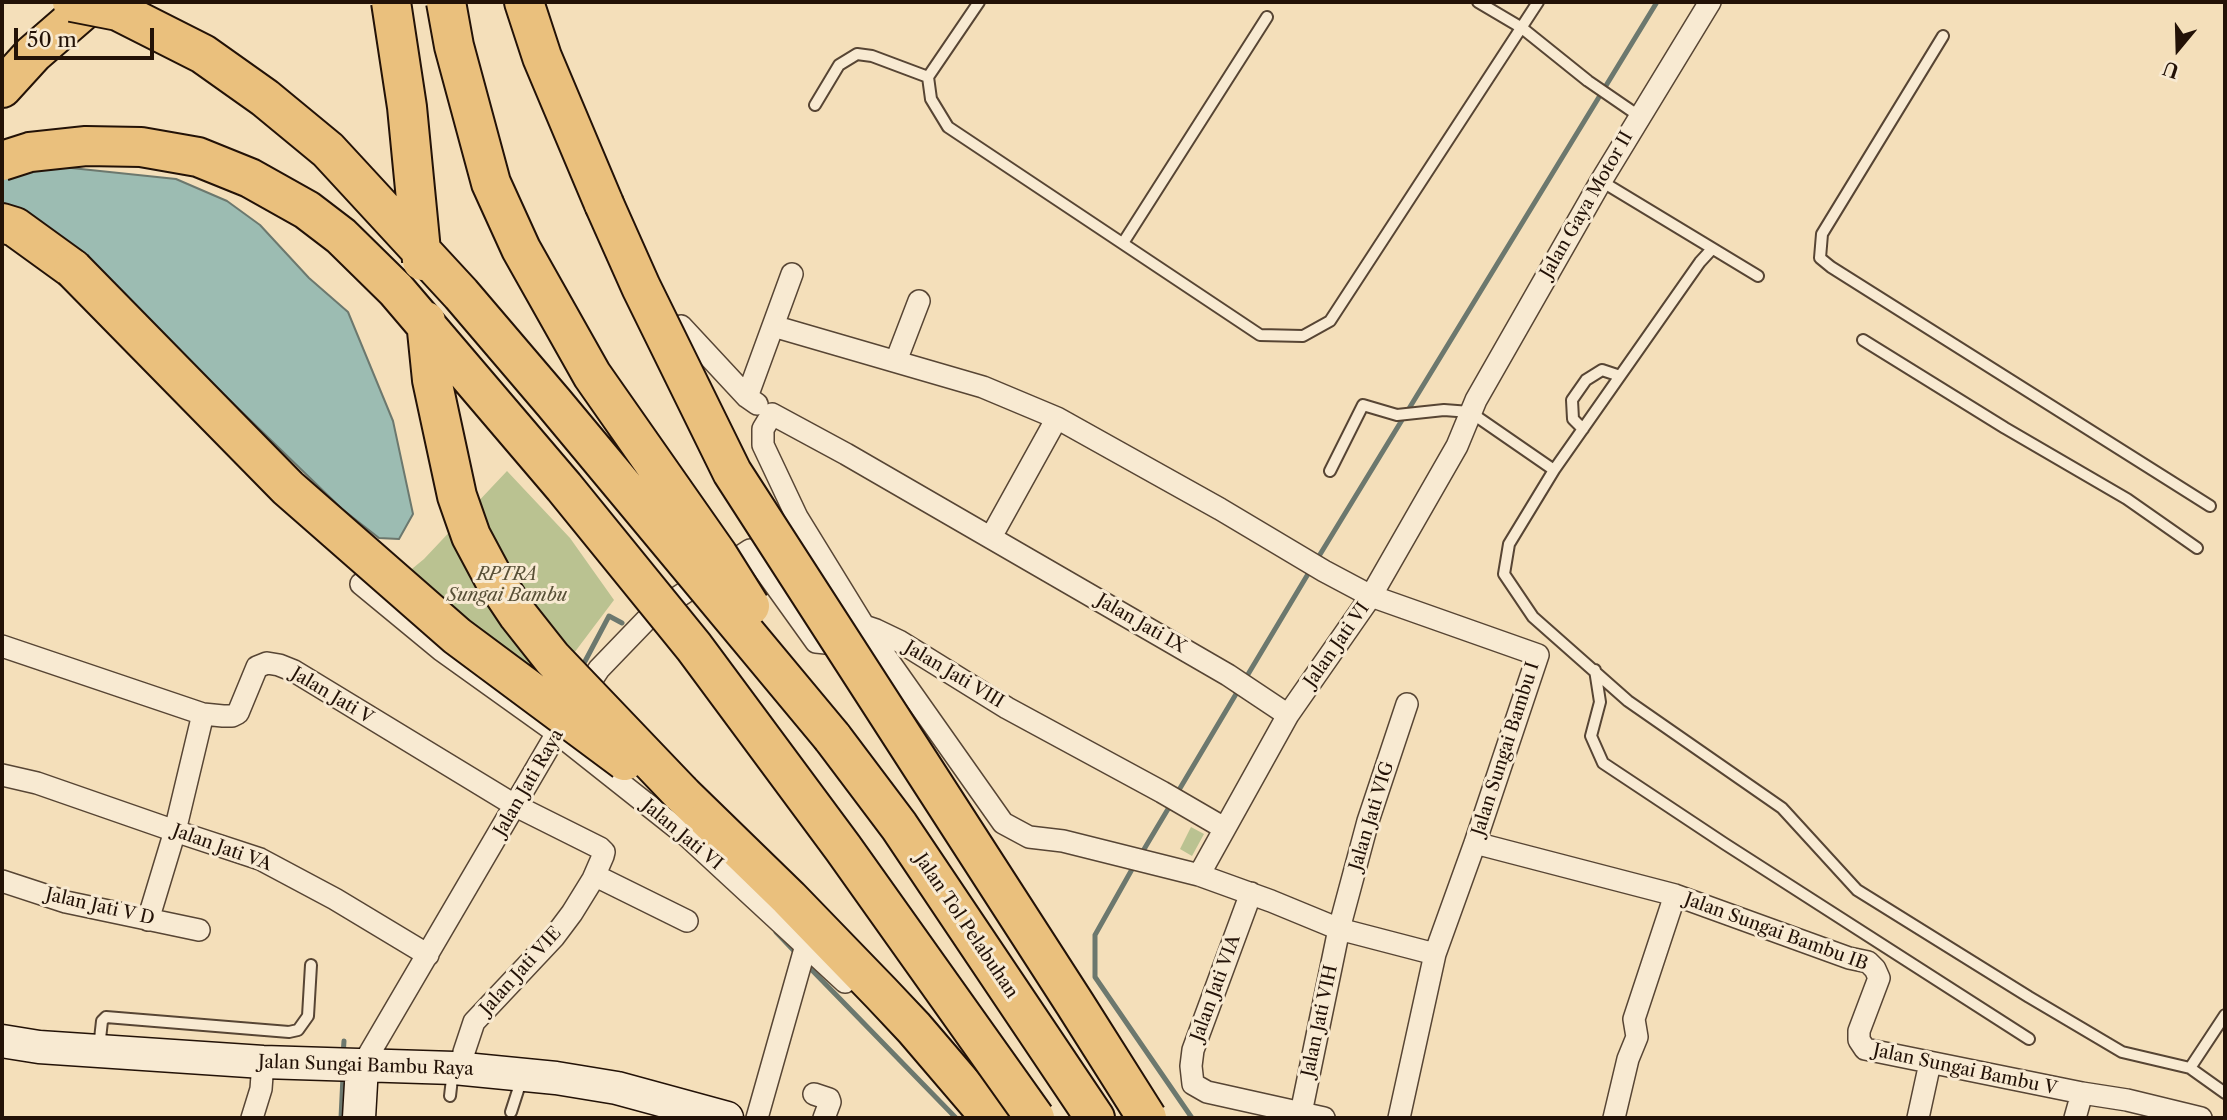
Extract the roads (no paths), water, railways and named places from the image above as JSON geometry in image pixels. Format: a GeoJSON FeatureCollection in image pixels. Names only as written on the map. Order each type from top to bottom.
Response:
{"type":"FeatureCollection","features":[{"type":"Feature","properties":{"kind":"highway"},"geometry":{"type":"LineString","coordinates":[[72,2],[118,11],[203,54],[265,98],[328,150],[512,353],[832,737]]}},
{"type":"Feature","properties":{"kind":"highway"},"geometry":{"type":"LineString","coordinates":[[2,88],[33,54],[93,2]]}},
{"type":"Feature","properties":{"kind":"highway"},"geometry":{"type":"LineString","coordinates":[[391,2],[407,107],[432,380],[457,496],[471,536],[506,597],[552,659],[889,1002],[991,1118]]}},
{"type":"Feature","properties":{"kind":"highway"},"geometry":{"type":"LineString","coordinates":[[446,2],[456,58],[491,183],[521,249],[592,375],[718,555],[832,737]]}},
{"type":"Feature","properties":{"kind":"highway"},"geometry":{"type":"LineString","coordinates":[[524,2],[542,57],[641,287],[732,472],[1147,1118]]}},
{"type":"Feature","properties":{"kind":"highway"},"geometry":{"type":"LineString","coordinates":[[2,161],[30,152],[86,146],[141,147],[198,157],[262,184],[307,210],[341,236],[396,290],[564,487],[694,647],[843,848],[1035,1118]]}},
{"type":"Feature","properties":{"kind":"highway"},"geometry":{"type":"LineString","coordinates":[[2,223],[15,227],[73,269],[288,488],[457,636],[620,758],[681,793]]}},
{"type":"Feature","properties":{"kind":"highway","name":"Jalan Tol Pelabuhan"},"geometry":{"type":"LineString","coordinates":[[832,737],[899,826],[1095,1118]]}},
{"type":"Feature","properties":{"kind":"street","name":"Jalan Gaya Motor II"},"geometry":{"type":"LineString","coordinates":[[1470,412],[1639,116],[1710,2]]}},
{"type":"Feature","properties":{"kind":"street"},"geometry":{"type":"LineString","coordinates":[[747,397],[792,274]]}},
{"type":"Feature","properties":{"kind":"street"},"geometry":{"type":"LineString","coordinates":[[896,361],[919,301]]}},
{"type":"Feature","properties":{"kind":"street","name":"Jalan Jati IX"},"geometry":{"type":"LineString","coordinates":[[681,326],[747,397],[772,414],[1228,675],[1288,715]]}},
{"type":"Feature","properties":{"kind":"street","name":"Jalan Sungai Bambu I"},"geometry":{"type":"LineString","coordinates":[[773,326],[983,387],[1057,418],[1371,596],[1538,656],[1435,954],[1399,1118]]}},
{"type":"Feature","properties":{"kind":"street","name":"Jalan Jati VI"},"geometry":{"type":"LineString","coordinates":[[1199,875],[1288,715],[1371,596],[1457,446],[1470,412]]}},
{"type":"Feature","properties":{"kind":"street"},"geometry":{"type":"LineString","coordinates":[[772,414],[763,429],[763,445],[797,517],[864,626],[1003,823],[1029,836],[1121,854],[1199,875],[1339,929],[1435,954]]}},
{"type":"Feature","properties":{"kind":"street"},"geometry":{"type":"LineString","coordinates":[[991,537],[1057,418]]}},
{"type":"Feature","properties":{"kind":"street","name":"Jalan Jati Raya"},"geometry":{"type":"LineString","coordinates":[[351,1065],[550,734],[599,669],[652,614],[797,517]]}},
{"type":"Feature","properties":{"kind":"street"},"geometry":{"type":"LineString","coordinates":[[750,550],[816,642],[826,643],[864,626]]}},
{"type":"Feature","properties":{"kind":"street","name":"Jalan Jati VI"},"geometry":{"type":"LineString","coordinates":[[361,584],[441,650],[687,836],[803,953],[839,976],[974,1118]]}},
{"type":"Feature","properties":{"kind":"street","name":"Jalan Jati VIII"},"geometry":{"type":"LineString","coordinates":[[864,626],[899,641],[1007,708],[1224,828]]}},
{"type":"Feature","properties":{"kind":"street","name":"Jalan Jati V"},"geometry":{"type":"LineString","coordinates":[[2,646],[203,714],[232,716],[238,713],[257,667],[267,663],[279,665],[294,671],[510,803]]}},
{"type":"Feature","properties":{"kind":"street","name":"Jalan Jati VIG"},"geometry":{"type":"LineString","coordinates":[[1339,929],[1368,821],[1407,704]]}},
{"type":"Feature","properties":{"kind":"street"},"geometry":{"type":"LineString","coordinates":[[149,919],[175,831],[203,714]]}},
{"type":"Feature","properties":{"kind":"street","name":"Jalan Jati VA"},"geometry":{"type":"LineString","coordinates":[[2,775],[37,783],[260,859],[421,950]]}},
{"type":"Feature","properties":{"kind":"street","name":"Jalan Jati VIE"},"geometry":{"type":"LineString","coordinates":[[455,1077],[474,1022],[554,937],[593,879],[604,852],[510,803]]}},
{"type":"Feature","properties":{"kind":"street","name":"Jalan Sungai Bambu IB"},"geometry":{"type":"LineString","coordinates":[[1475,843],[1675,895],[1868,962],[1879,978],[1859,1031],[1859,1040],[1864,1049]]}},
{"type":"Feature","properties":{"kind":"street"},"geometry":{"type":"LineString","coordinates":[[593,879],[600,878],[687,921]]}},
{"type":"Feature","properties":{"kind":"street","name":"Jalan Jati V D"},"geometry":{"type":"LineString","coordinates":[[2,881],[66,902],[199,930]]}},
{"type":"Feature","properties":{"kind":"street","name":"Jalan Jati VIA"},"geometry":{"type":"LineString","coordinates":[[1251,893],[1194,1050],[1191,1066],[1193,1084],[1207,1092],[1301,1113]]}},
{"type":"Feature","properties":{"kind":"street","name":"Jalan Sungai Bambu IB"},"geometry":{"type":"LineString","coordinates":[[1614,1118],[1628,1059],[1637,1037],[1634,1019],[1675,895]]}},
{"type":"Feature","properties":{"kind":"street","name":"Jalan Jati VIH"},"geometry":{"type":"LineString","coordinates":[[1301,1113],[1339,929]]}},
{"type":"Feature","properties":{"kind":"street"},"geometry":{"type":"LineString","coordinates":[[757,1118],[803,953]]}},
{"type":"Feature","properties":{"kind":"street","name":"Jalan Sungai Bambu Raya"},"geometry":{"type":"LineString","coordinates":[[2,1041],[39,1047],[99,1051],[286,1049],[351,1065],[455,1077],[556,1077],[617,1088],[719,1117]]}},
{"type":"Feature","properties":{"kind":"street"},"geometry":{"type":"LineString","coordinates":[[252,1118],[261,1089],[286,1049]]}},
{"type":"Feature","properties":{"kind":"street","name":"Jalan Sungai Bambu V"},"geometry":{"type":"LineString","coordinates":[[1864,1049],[2082,1093],[2076,1118]]}},
{"type":"Feature","properties":{"kind":"street"},"geometry":{"type":"LineString","coordinates":[[1918,1118],[1930,1063]]}},
{"type":"Feature","properties":{"kind":"street"},"geometry":{"type":"LineString","coordinates":[[351,1065],[359,1118]]}},
{"type":"Feature","properties":{"kind":"street"},"geometry":{"type":"LineString","coordinates":[[2082,1093],[2127,1100],[2201,1118]]}},
{"type":"Feature","properties":{"kind":"street"},"geometry":{"type":"LineString","coordinates":[[814,1094],[829,1099],[824,1118]]}},
{"type":"Feature","properties":{"kind":"street"},"geometry":{"type":"LineString","coordinates":[[1301,1113],[1324,1118]]}},
{"type":"Feature","properties":{"kind":"lane"},"geometry":{"type":"LineString","coordinates":[[979,2],[928,77],[931,99],[948,127],[1260,335],[1303,336],[1331,321],[1538,2]]}},
{"type":"Feature","properties":{"kind":"lane"},"geometry":{"type":"LineString","coordinates":[[1478,2],[1522,28],[1639,116]]}},
{"type":"Feature","properties":{"kind":"lane"},"geometry":{"type":"LineString","coordinates":[[1123,243],[1267,17]]}},
{"type":"Feature","properties":{"kind":"lane"},"geometry":{"type":"LineString","coordinates":[[1944,36],[1822,234],[1820,258],[2210,506]]}},
{"type":"Feature","properties":{"kind":"lane"},"geometry":{"type":"LineString","coordinates":[[815,105],[839,65],[857,54],[872,55],[928,77]]}},
{"type":"Feature","properties":{"kind":"lane"},"geometry":{"type":"LineString","coordinates":[[1601,181],[1758,276]]}},
{"type":"Feature","properties":{"kind":"lane"},"geometry":{"type":"LineString","coordinates":[[1712,248],[1554,470],[1509,544],[1504,574],[1533,617],[1628,701],[1782,808],[1857,890],[2122,1052],[2190,1068],[2225,1093]]}},
{"type":"Feature","properties":{"kind":"lane"},"geometry":{"type":"LineString","coordinates":[[1863,340],[2005,428],[2127,499],[2197,548]]}},
{"type":"Feature","properties":{"kind":"lane"},"geometry":{"type":"LineString","coordinates":[[1583,429],[1573,419],[1572,400],[1586,380],[1602,370],[1620,376]]}},
{"type":"Feature","properties":{"kind":"lane"},"geometry":{"type":"LineString","coordinates":[[1330,471],[1363,405],[1407,413],[1444,410],[1470,412],[1554,470]]}},
{"type":"Feature","properties":{"kind":"lane"},"geometry":{"type":"LineString","coordinates":[[1595,670],[1600,702],[1591,736],[1603,763],[2029,1039]]}},
{"type":"Feature","properties":{"kind":"lane"},"geometry":{"type":"LineString","coordinates":[[286,1049],[308,1016],[311,965]]}},
{"type":"Feature","properties":{"kind":"lane"},"geometry":{"type":"LineString","coordinates":[[2190,1068],[2225,1015]]}},
{"type":"Feature","properties":{"kind":"lane"},"geometry":{"type":"LineString","coordinates":[[511,1112],[523,1075]]}},
{"type":"Feature","properties":{"kind":"water"},"geometry":{"type":"Polygon","coordinates":[[[62,167],[176,179],[227,201],[260,225],[309,278],[348,312],[393,421],[413,514],[399,539],[379,538],[342,509],[148,321],[2,209],[2,176],[62,167]]]}},
{"type":"Feature","properties":{"kind":"waterway"},"geometry":{"type":"LineString","coordinates":[[1316,561],[1657,2]]}},
{"type":"Feature","properties":{"kind":"waterway"},"geometry":{"type":"LineString","coordinates":[[1244,681],[1311,569]]}},
{"type":"Feature","properties":{"kind":"waterway"},"geometry":{"type":"LineString","coordinates":[[582,667],[609,616],[622,623]]}},
{"type":"Feature","properties":{"kind":"waterway"},"geometry":{"type":"LineString","coordinates":[[1176,795],[1239,689]]}},
{"type":"Feature","properties":{"kind":"waterway"},"geometry":{"type":"LineString","coordinates":[[1140,856],[1171,804]]}},
{"type":"Feature","properties":{"kind":"waterway"},"geometry":{"type":"LineString","coordinates":[[1135,864],[1095,935],[1095,977],[1192,1118]]}},
{"type":"Feature","properties":{"kind":"waterway"},"geometry":{"type":"LineString","coordinates":[[776,932],[798,955]]}},
{"type":"Feature","properties":{"kind":"waterway"},"geometry":{"type":"LineString","coordinates":[[807,965],[956,1118]]}},
{"type":"Feature","properties":{"kind":"waterway"},"geometry":{"type":"LineString","coordinates":[[343,1056],[344,1041]]}},
{"type":"Feature","properties":{"kind":"waterway"},"geometry":{"type":"LineString","coordinates":[[341,1118],[343,1076]]}},
{"type":"Feature","properties":{"kind":"park label","name":"RPTRA Sungai Bambu"},"geometry":{"type":"Point","coordinates":[507,585]}}]}
